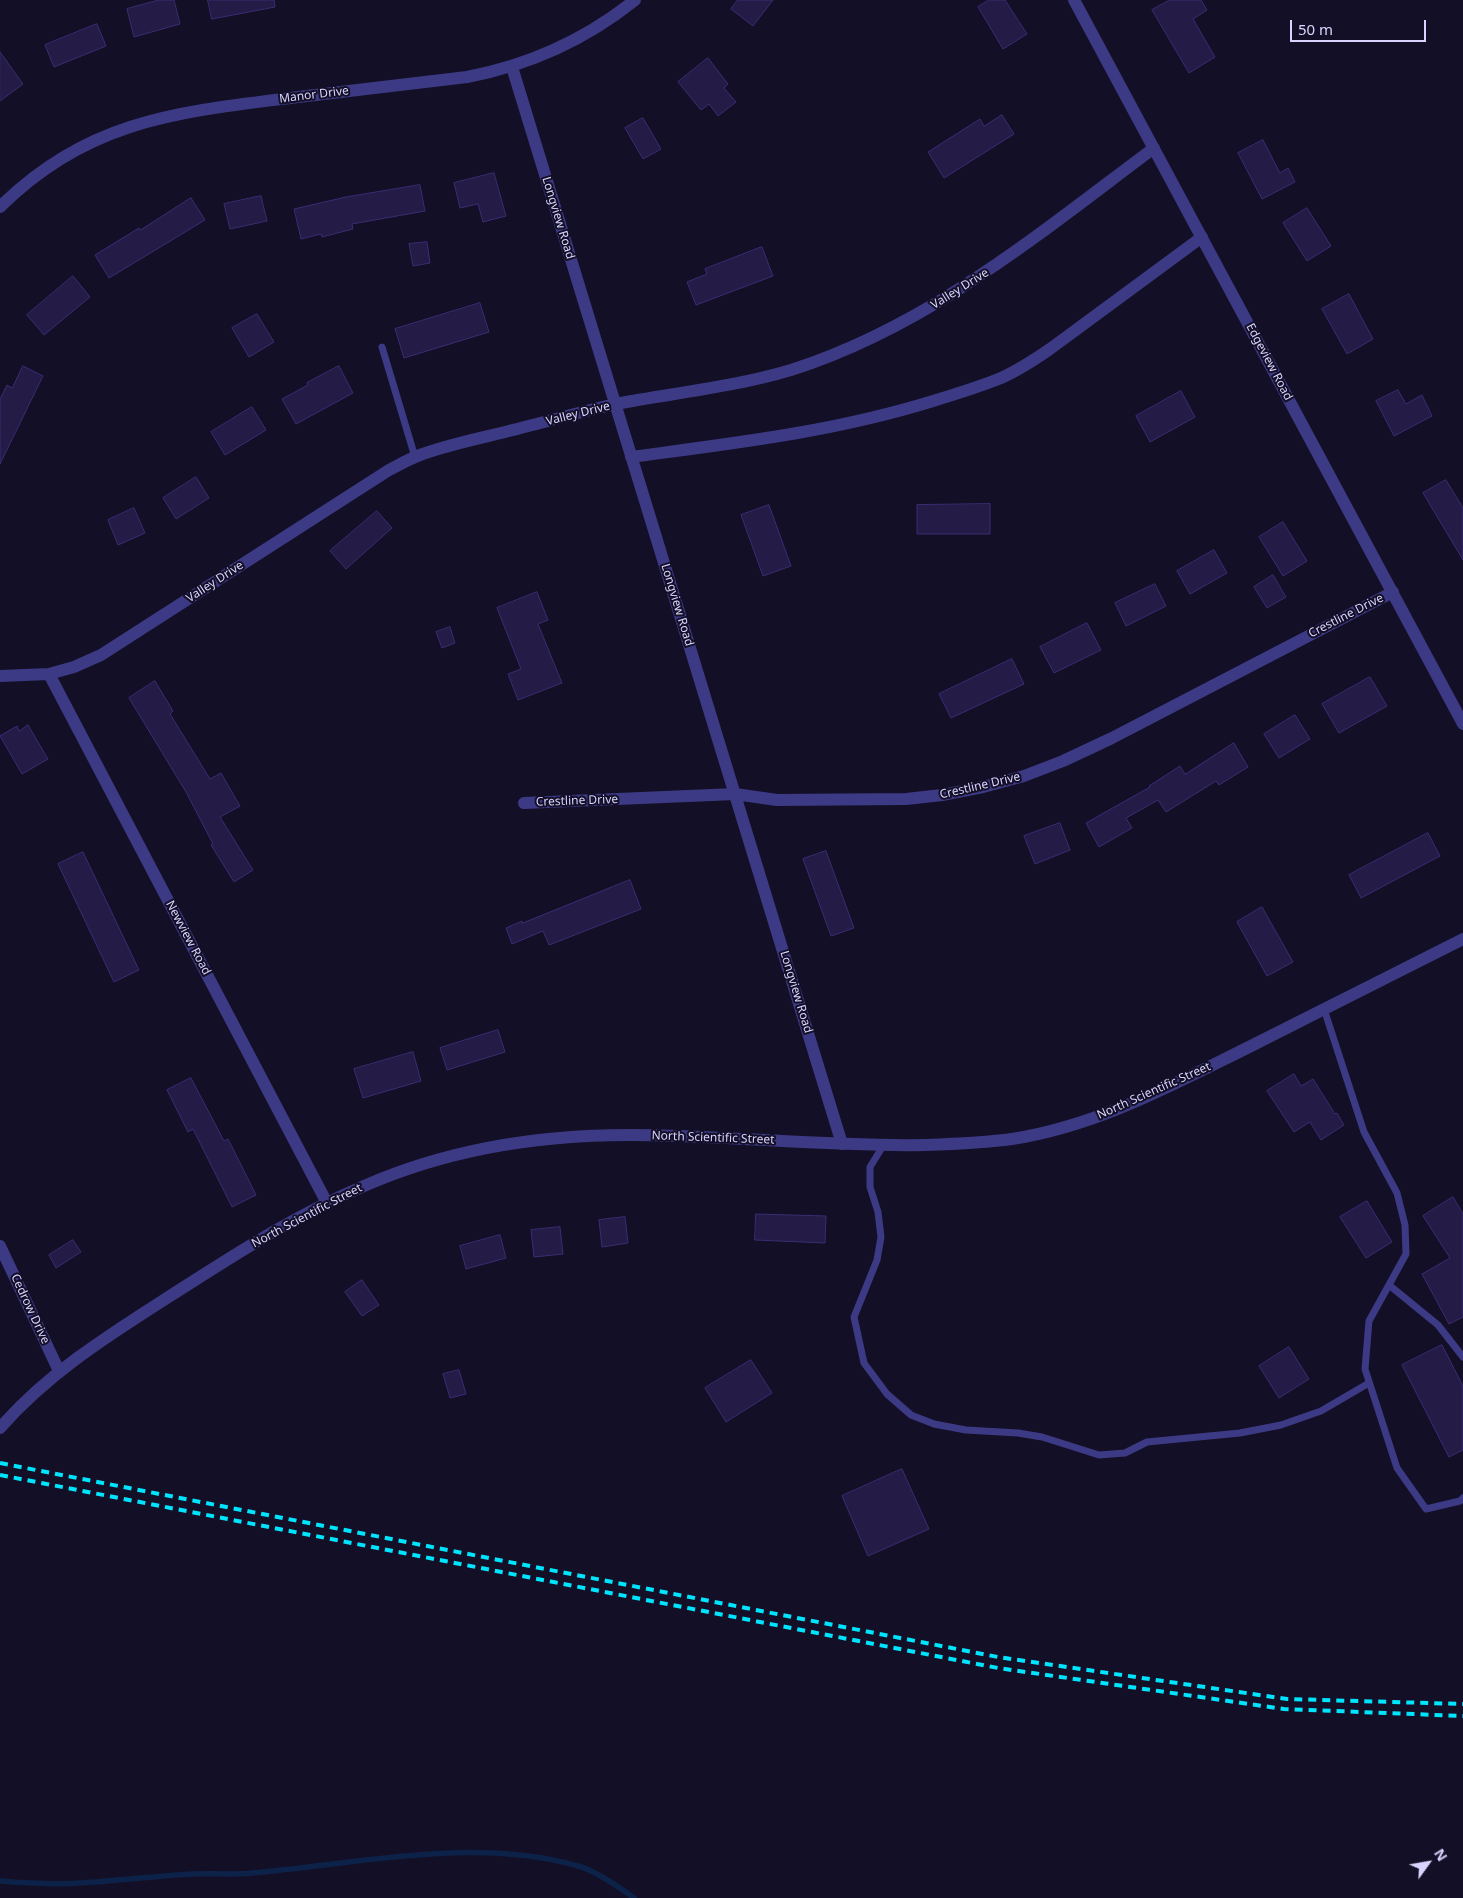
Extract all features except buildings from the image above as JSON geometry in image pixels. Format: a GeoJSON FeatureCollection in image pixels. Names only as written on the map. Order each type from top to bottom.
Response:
{"type":"FeatureCollection","features":[{"type":"Feature","properties":{"kind":"street","name":"Manor Drive"},"geometry":{"type":"LineString","coordinates":[[0,208],[30,181],[78,149],[103,136],[154,119],[212,108],[467,77],[512,67],[535,59],[581,38],[635,0]]}},
{"type":"Feature","properties":{"kind":"street","name":"Edgeview Road"},"geometry":{"type":"LineString","coordinates":[[1074,0],[1463,724]]}},
{"type":"Feature","properties":{"kind":"street","name":"Longview Road"},"geometry":{"type":"LineString","coordinates":[[512,67],[842,1144]]}},
{"type":"Feature","properties":{"kind":"street","name":"Valley Drive"},"geometry":{"type":"LineString","coordinates":[[0,676],[49,674],[74,667],[100,655],[389,470],[415,457],[449,446],[615,404],[745,381],[789,370],[833,355],[877,336],[940,302],[991,269],[1154,148]]}},
{"type":"Feature","properties":{"kind":"street"},"geometry":{"type":"LineString","coordinates":[[631,457],[791,435],[852,423],[912,407],[1001,378],[1025,366],[1050,349],[1202,237]]}},
{"type":"Feature","properties":{"kind":"street","name":"Crestline Drive"},"geometry":{"type":"LineString","coordinates":[[524,803],[735,794],[777,800],[906,800],[983,787],[1024,776],[1063,761],[1112,738],[1393,592]]}},
{"type":"Feature","properties":{"kind":"street","name":"Newview Road"},"geometry":{"type":"LineString","coordinates":[[49,674],[327,1203]]}},
{"type":"Feature","properties":{"kind":"street","name":"North Scientific Street"},"geometry":{"type":"LineString","coordinates":[[0,1428],[34,1392],[59,1371],[111,1334],[288,1223],[375,1182],[452,1156],[543,1140],[586,1136],[630,1135],[883,1146],[968,1143],[1010,1139],[1050,1132],[1090,1120],[1167,1087],[1463,939]]}},
{"type":"Feature","properties":{"kind":"street","name":"Cedrow Drive"},"geometry":{"type":"LineString","coordinates":[[0,1246],[59,1371]]}},
{"type":"Feature","properties":{"kind":"lane"},"geometry":{"type":"LineString","coordinates":[[382,347],[415,457]]}},
{"type":"Feature","properties":{"kind":"lane"},"geometry":{"type":"LineString","coordinates":[[1324,1009],[1364,1132],[1397,1193],[1406,1225],[1406,1254],[1369,1321],[1364,1369],[1397,1468],[1426,1509],[1460,1501],[1463,1498]]}},
{"type":"Feature","properties":{"kind":"lane"},"geometry":{"type":"LineString","coordinates":[[883,1146],[870,1167],[870,1187],[878,1212],[881,1237],[868,1285],[854,1317],[864,1363],[887,1394],[911,1415],[934,1424],[966,1430],[1018,1433],[1042,1437],[1099,1455],[1116,1454],[1125,1453],[1147,1442],[1240,1433],[1281,1425],[1321,1411],[1369,1383]]}},
{"type":"Feature","properties":{"kind":"lane"},"geometry":{"type":"LineString","coordinates":[[1389,1285],[1438,1325],[1463,1357]]}},
{"type":"Feature","properties":{"kind":"waterway"},"geometry":{"type":"LineString","coordinates":[[0,1881],[69,1884],[192,1874],[252,1873],[416,1855],[498,1853],[539,1857],[585,1868],[600,1875],[634,1898]]}},
{"type":"Feature","properties":{"kind":"railway"},"geometry":{"type":"LineString","coordinates":[[0,1463],[998,1657],[1287,1699],[1463,1704]]}},
{"type":"Feature","properties":{"kind":"railway"},"geometry":{"type":"LineString","coordinates":[[0,1475],[998,1668],[1284,1709],[1463,1716]]}}]}
